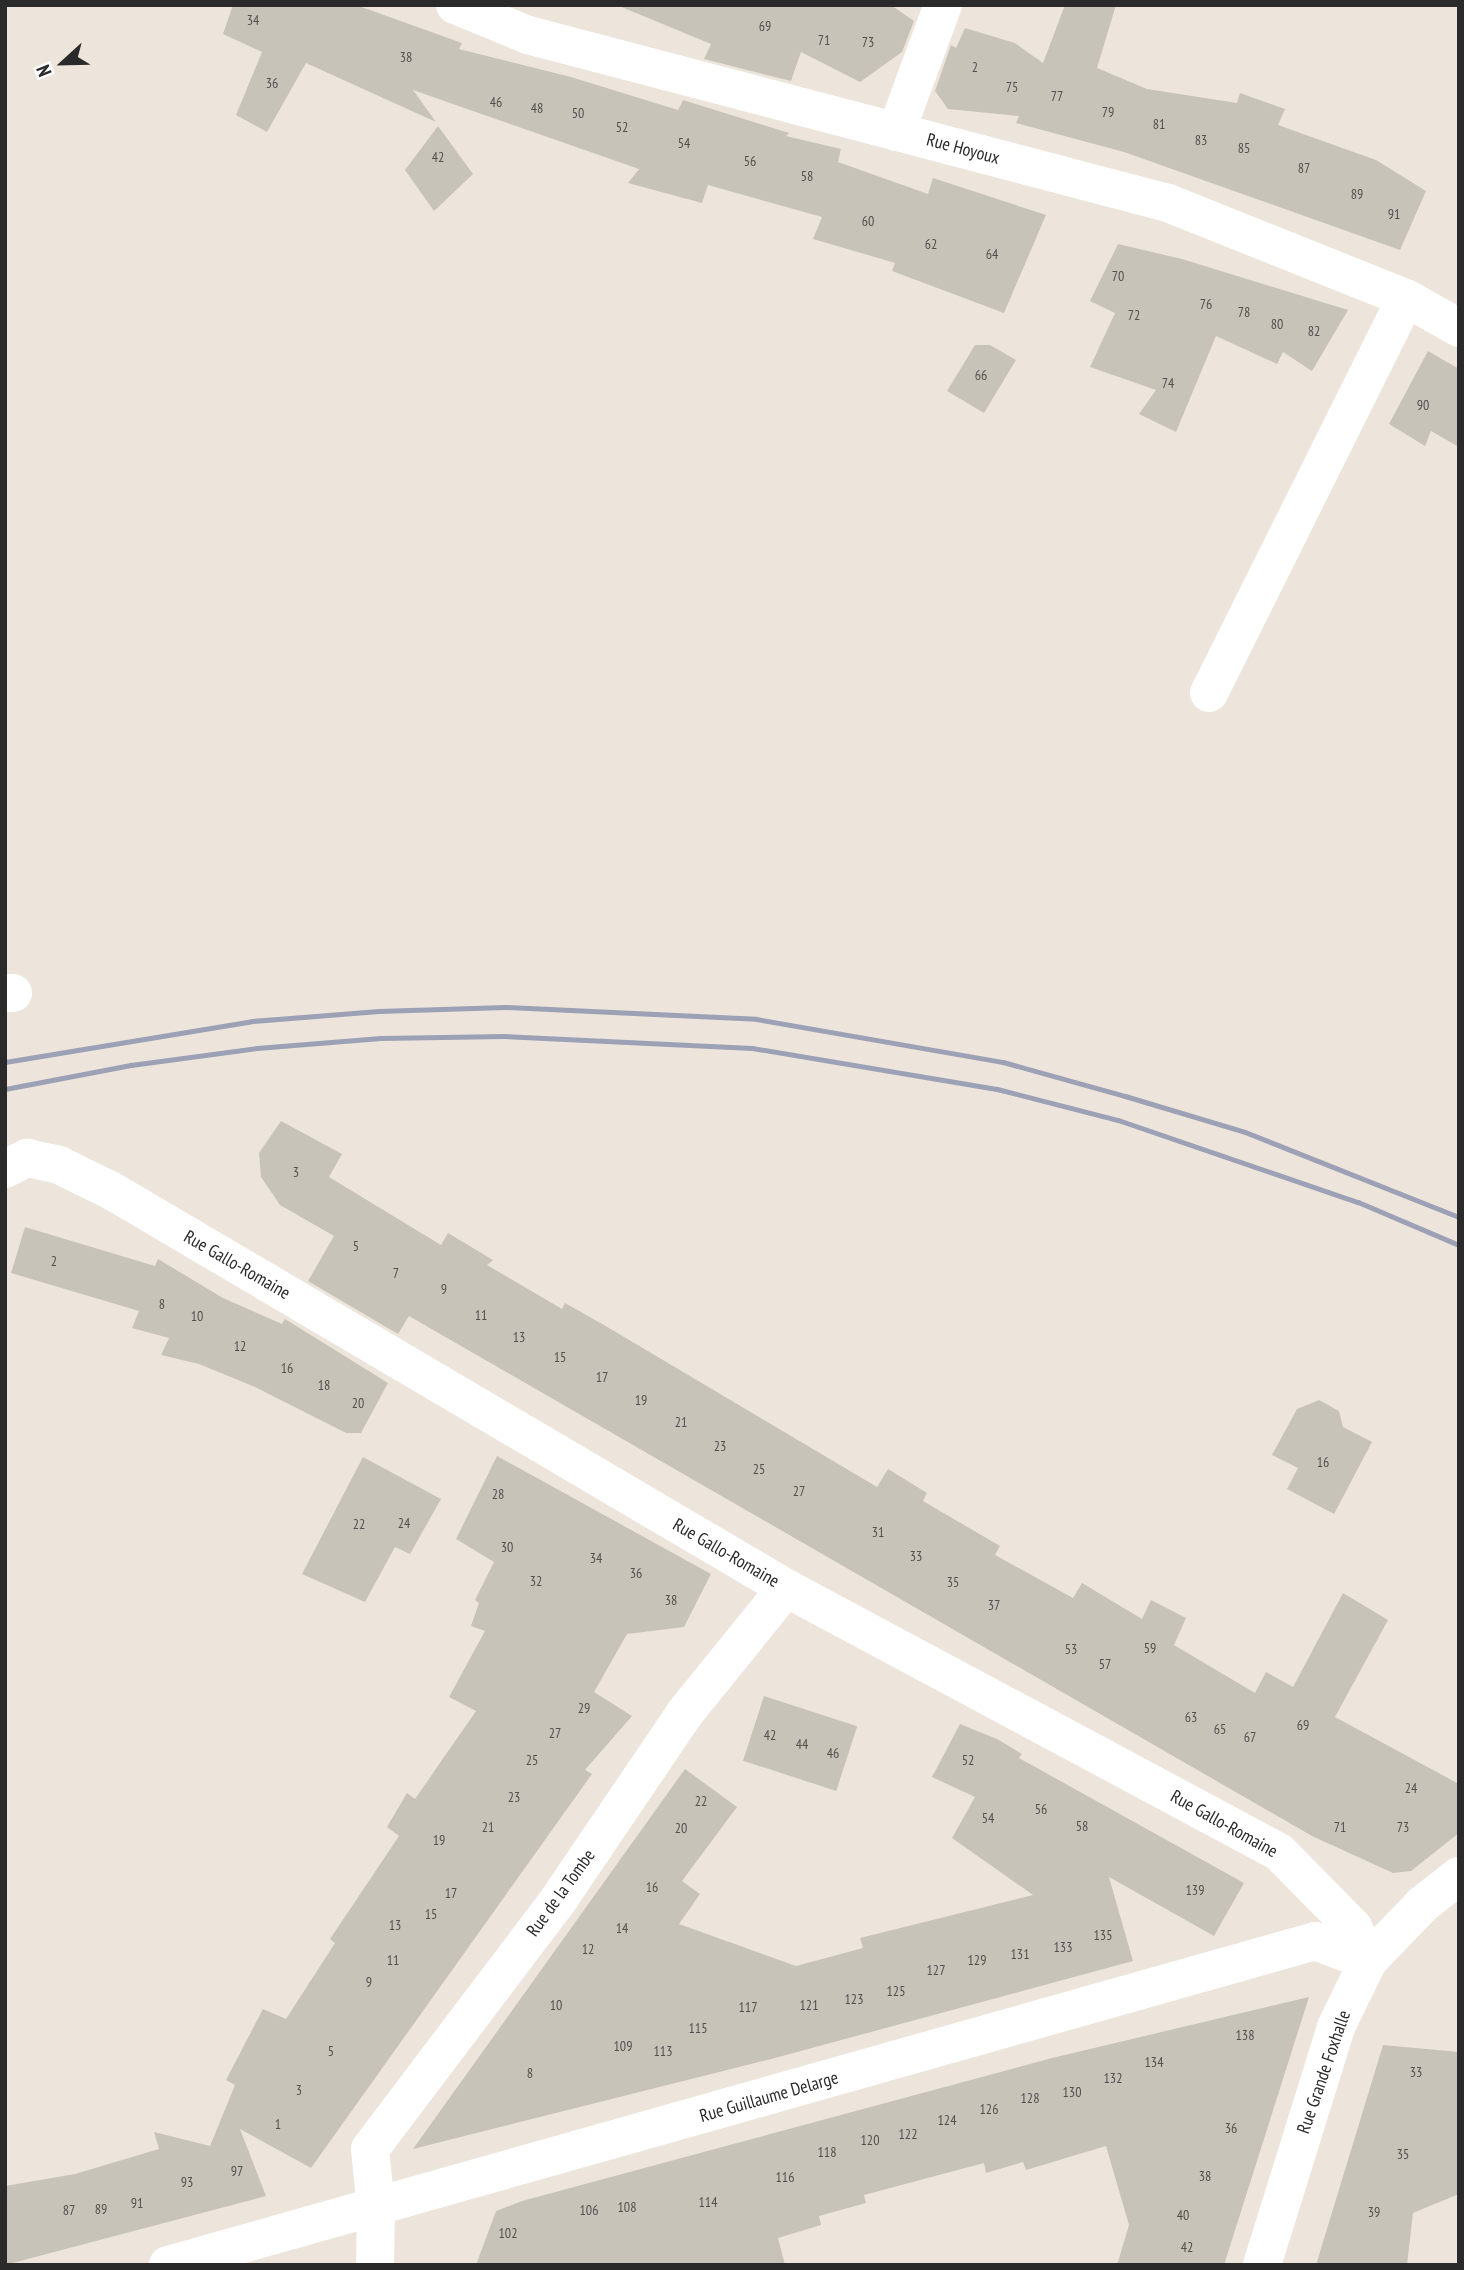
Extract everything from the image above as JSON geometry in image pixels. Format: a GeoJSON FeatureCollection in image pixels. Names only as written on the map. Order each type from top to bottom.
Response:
{"type":"FeatureCollection","features":[{"type":"Feature","properties":{"kind":"street","name":"Rue Hoyoux"},"geometry":{"type":"LineString","coordinates":[[455,5],[528,35],[1168,203],[1406,298],[1459,328]]}},
{"type":"Feature","properties":{"kind":"street"},"geometry":{"type":"LineString","coordinates":[[896,132],[943,5]]}},
{"type":"Feature","properties":{"kind":"street"},"geometry":{"type":"LineString","coordinates":[[1209,693],[1406,298]]}},
{"type":"Feature","properties":{"kind":"street","name":"Rue Gallo-Romaine"},"geometry":{"type":"LineString","coordinates":[[5,1169],[27,1158],[59,1165],[124,1198],[786,1588],[1279,1852],[1353,1927],[1368,1961]]}},
{"type":"Feature","properties":{"kind":"street","name":"Rue de la Tombe"},"geometry":{"type":"LineString","coordinates":[[375,2265],[376,2208],[370,2149],[561,1896],[684,1714],[786,1588]]}},
{"type":"Feature","properties":{"kind":"street","name":"Rue Grande Foxhalle"},"geometry":{"type":"LineString","coordinates":[[1262,2265],[1336,2027],[1368,1961],[1423,1904],[1459,1876]]}},
{"type":"Feature","properties":{"kind":"street","name":"Rue Guillaume Delarge"},"geometry":{"type":"LineString","coordinates":[[167,2265],[1315,1941],[1368,1961]]}},
{"type":"Feature","properties":{"kind":"building"},"geometry":{"type":"Polygon","coordinates":[[[233,5],[356,5],[462,43],[459,49],[571,77],[678,110],[683,100],[789,133],[786,136],[841,149],[838,162],[928,194],[933,178],[1046,215],[1004,313],[892,271],[895,263],[813,239],[822,217],[708,185],[702,203],[628,183],[639,169],[413,90],[436,122],[306,63],[267,132],[236,115],[262,52],[223,34],[233,5]]]}},
{"type":"Feature","properties":{"kind":"building"},"geometry":{"type":"Polygon","coordinates":[[[891,5],[914,21],[902,52],[860,82],[801,52],[791,81],[704,59],[711,44],[619,6],[891,5]]]}},
{"type":"Feature","properties":{"kind":"building"},"geometry":{"type":"Polygon","coordinates":[[[1065,5],[1116,5],[1097,68],[1147,89],[1237,103],[1240,93],[1285,109],[1278,125],[1376,160],[1426,191],[1400,250],[1124,152],[1016,123],[1019,116],[948,109],[935,91],[951,45],[956,48],[965,28],[1015,43],[1043,63],[1065,5]]]}},
{"type":"Feature","properties":{"kind":"building"},"geometry":{"type":"Polygon","coordinates":[[[438,126],[473,174],[434,211],[405,170],[438,126]]]}},
{"type":"Feature","properties":{"kind":"building"},"geometry":{"type":"Polygon","coordinates":[[[1118,244],[1182,259],[1348,310],[1312,371],[1283,352],[1277,364],[1216,336],[1176,432],[1139,414],[1156,390],[1090,367],[1115,313],[1090,301],[1118,244]]]}},
{"type":"Feature","properties":{"kind":"building"},"geometry":{"type":"Polygon","coordinates":[[[975,345],[990,345],[1016,360],[984,413],[947,391],[975,345]]]}},
{"type":"Feature","properties":{"kind":"building"},"geometry":{"type":"Polygon","coordinates":[[[1428,351],[1459,369],[1459,447],[1431,431],[1425,446],[1389,424],[1428,351]]]}},
{"type":"Feature","properties":{"kind":"building"},"geometry":{"type":"Polygon","coordinates":[[[281,1121],[342,1154],[329,1177],[441,1245],[448,1233],[493,1260],[487,1265],[562,1309],[565,1303],[604,1325],[877,1487],[888,1469],[927,1493],[923,1501],[1000,1546],[995,1555],[1073,1598],[1082,1583],[1142,1619],[1151,1600],[1186,1618],[1174,1645],[1255,1693],[1266,1672],[1293,1687],[1343,1593],[1388,1620],[1335,1717],[1459,1784],[1459,1833],[1411,1871],[1393,1873],[1312,1836],[409,1316],[398,1334],[308,1281],[334,1236],[280,1205],[261,1177],[259,1153],[281,1121]]]}},
{"type":"Feature","properties":{"kind":"building"},"geometry":{"type":"Polygon","coordinates":[[[25,1227],[155,1266],[158,1259],[223,1298],[282,1324],[285,1319],[388,1383],[361,1433],[346,1433],[255,1387],[199,1364],[161,1355],[169,1338],[132,1328],[139,1311],[11,1273],[25,1227]]]}},
{"type":"Feature","properties":{"kind":"building"},"geometry":{"type":"Polygon","coordinates":[[[1319,1400],[1339,1411],[1343,1427],[1372,1442],[1334,1514],[1287,1489],[1298,1468],[1272,1455],[1297,1409],[1319,1400]]]}},
{"type":"Feature","properties":{"kind":"building"},"geometry":{"type":"Polygon","coordinates":[[[497,1456],[711,1574],[684,1627],[627,1634],[594,1692],[632,1716],[585,1770],[592,1774],[311,2168],[240,2129],[266,2196],[5,2265],[5,2186],[75,2174],[159,2149],[154,2132],[210,2146],[235,2085],[226,2080],[263,2009],[286,2019],[335,1943],[330,1939],[399,1836],[387,1827],[407,1793],[415,1799],[476,1711],[449,1697],[485,1631],[471,1626],[479,1603],[475,1600],[494,1562],[456,1539],[497,1456]]]}},
{"type":"Feature","properties":{"kind":"building"},"geometry":{"type":"Polygon","coordinates":[[[363,1457],[441,1499],[410,1554],[395,1547],[365,1602],[302,1574],[363,1457]]]}},
{"type":"Feature","properties":{"kind":"building"},"geometry":{"type":"Polygon","coordinates":[[[764,1696],[857,1726],[836,1791],[743,1761],[764,1696]]]}},
{"type":"Feature","properties":{"kind":"building"},"geometry":{"type":"Polygon","coordinates":[[[960,1724],[997,1739],[1022,1754],[1019,1758],[1244,1883],[1214,1936],[1109,1877],[1133,1961],[775,2058],[413,2149],[685,1769],[737,1807],[682,1881],[700,1894],[679,1924],[796,1966],[863,1948],[860,1938],[1033,1895],[952,1838],[975,1797],[932,1777],[960,1724]]]}},
{"type":"Feature","properties":{"kind":"building"},"geometry":{"type":"Polygon","coordinates":[[[1309,1997],[1224,2265],[1117,2265],[1129,2225],[1106,2146],[1026,2170],[1023,2162],[986,2173],[984,2163],[864,2195],[866,2203],[819,2216],[821,2225],[778,2238],[785,2265],[476,2265],[496,2211],[522,2201],[1052,2058],[1309,1997]]]}},
{"type":"Feature","properties":{"kind":"building"},"geometry":{"type":"Polygon","coordinates":[[[1383,2045],[1459,2052],[1459,2194],[1413,2213],[1407,2265],[1316,2265],[1383,2045]]]}},
{"type":"Feature","properties":{"kind":"railway"},"geometry":{"type":"LineString","coordinates":[[5,1062],[252,1021],[379,1011],[505,1007],[756,1019],[1003,1062],[1125,1096],[1245,1132],[1459,1217]]}},
{"type":"Feature","properties":{"kind":"railway"},"geometry":{"type":"LineString","coordinates":[[5,1089],[131,1065],[257,1048],[381,1038],[504,1036],[752,1048],[997,1089],[1118,1120],[1358,1202],[1459,1245]]}}]}
